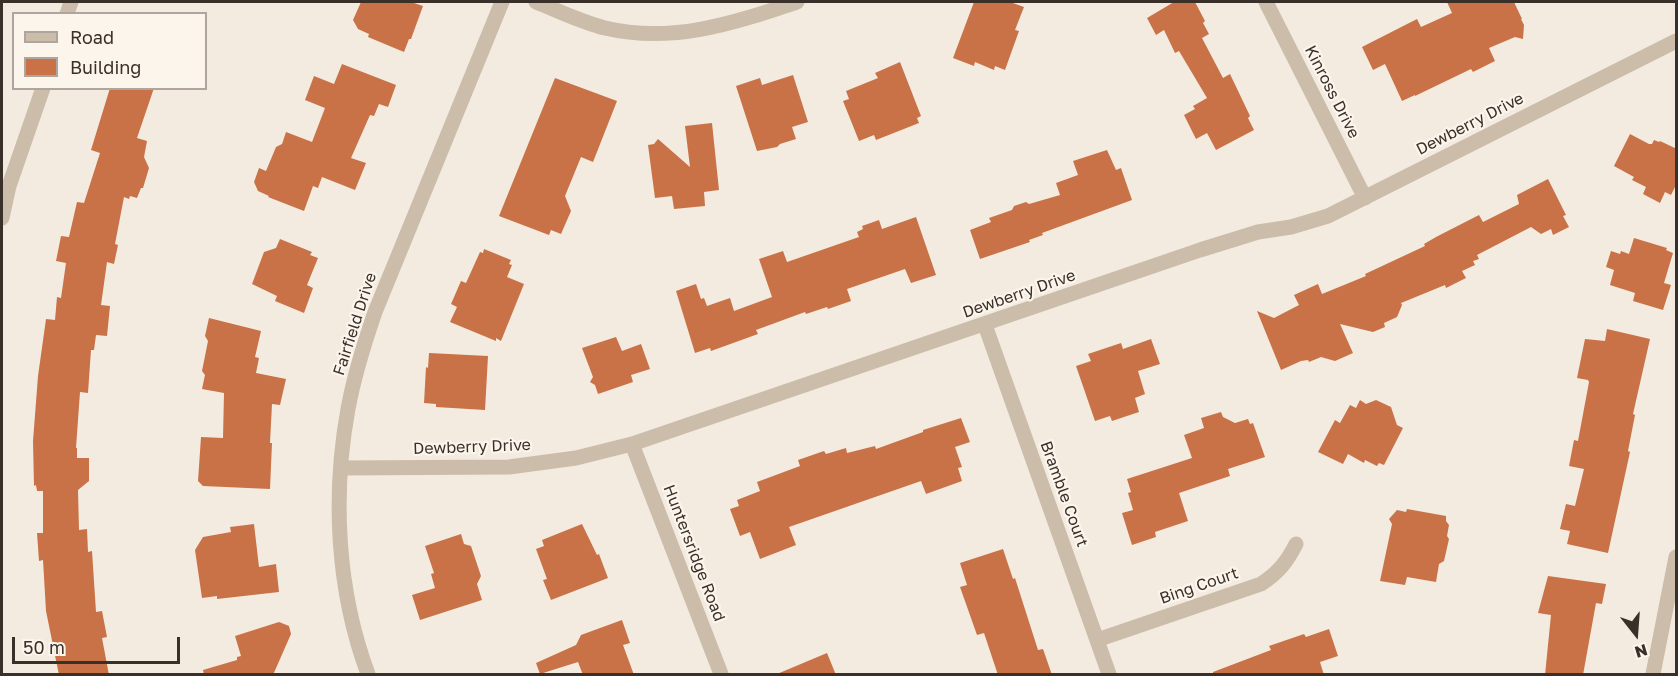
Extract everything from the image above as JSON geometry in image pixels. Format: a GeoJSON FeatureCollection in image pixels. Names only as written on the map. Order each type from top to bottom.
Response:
{"type":"FeatureCollection","features":[{"type":"Feature","properties":{"kind":"street","name":"Fairfield Drive"},"geometry":{"type":"LineString","coordinates":[[368,675],[346,592],[341,557],[339,517],[341,468],[348,410],[360,357],[375,312],[502,2]]}},
{"type":"Feature","properties":{"kind":"street"},"geometry":{"type":"LineString","coordinates":[[536,2],[604,28],[660,35],[689,33],[717,27],[797,2]]}},
{"type":"Feature","properties":{"kind":"street","name":"Kinross Drive"},"geometry":{"type":"LineString","coordinates":[[1266,2],[1365,198]]}},
{"type":"Feature","properties":{"kind":"street","name":"Dewberry Drive"},"geometry":{"type":"LineString","coordinates":[[341,468],[509,467],[576,458],[632,444],[1200,250],[1258,232],[1291,227],[1328,216],[1677,41]]}},
{"type":"Feature","properties":{"kind":"street"},"geometry":{"type":"LineString","coordinates":[[2,218],[5,185],[42,90]]}},
{"type":"Feature","properties":{"kind":"street","name":"Bramble Court"},"geometry":{"type":"LineString","coordinates":[[985,325],[1110,675]]}},
{"type":"Feature","properties":{"kind":"street","name":"Huntersridge Road"},"geometry":{"type":"LineString","coordinates":[[632,444],[721,675]]}},
{"type":"Feature","properties":{"kind":"street","name":"Bing Court"},"geometry":{"type":"LineString","coordinates":[[1097,640],[1261,584],[1276,574],[1296,544]]}},
{"type":"Feature","properties":{"kind":"street"},"geometry":{"type":"LineString","coordinates":[[1653,675],[1677,557]]}},
{"type":"Feature","properties":{"kind":"building"},"geometry":{"type":"Polygon","coordinates":[[[361,2],[411,2],[423,6],[404,52],[368,37],[369,34],[358,29],[353,20],[361,2]]]}},
{"type":"Feature","properties":{"kind":"building"},"geometry":{"type":"Polygon","coordinates":[[[974,2],[1010,2],[1024,7],[1015,30],[1019,31],[1005,70],[995,66],[994,70],[975,62],[974,66],[953,58],[974,2]]]}},
{"type":"Feature","properties":{"kind":"building"},"geometry":{"type":"Polygon","coordinates":[[[1174,2],[1195,2],[1209,34],[1202,38],[1223,78],[1230,74],[1250,116],[1248,118],[1254,130],[1216,150],[1207,133],[1196,139],[1184,115],[1195,109],[1193,106],[1207,98],[1179,51],[1175,53],[1164,30],[1156,35],[1147,18],[1174,2]]]}},
{"type":"Feature","properties":{"kind":"building"},"geometry":{"type":"Polygon","coordinates":[[[1447,2],[1514,2],[1524,25],[1523,39],[1515,37],[1489,48],[1495,61],[1473,72],[1471,69],[1402,101],[1385,64],[1373,70],[1362,47],[1417,19],[1421,27],[1452,13],[1447,2]]]}},
{"type":"Feature","properties":{"kind":"building"},"geometry":{"type":"Polygon","coordinates":[[[900,62],[921,116],[917,118],[919,123],[876,140],[874,135],[859,141],[843,101],[849,99],[846,91],[878,78],[875,73],[900,62]]]}},
{"type":"Feature","properties":{"kind":"building"},"geometry":{"type":"Polygon","coordinates":[[[342,64],[396,85],[388,107],[379,104],[374,116],[370,115],[351,158],[366,163],[355,190],[322,177],[318,188],[313,186],[304,211],[258,191],[254,182],[259,168],[266,171],[276,147],[282,144],[286,132],[312,142],[325,108],[305,100],[314,76],[334,84],[342,64]]]}},
{"type":"Feature","properties":{"kind":"building"},"geometry":{"type":"Polygon","coordinates":[[[793,75],[808,122],[792,127],[796,139],[777,147],[757,151],[736,86],[760,78],[762,85],[793,75]]]}},
{"type":"Feature","properties":{"kind":"building"},"geometry":{"type":"Polygon","coordinates":[[[555,78],[617,101],[593,162],[581,157],[565,196],[571,211],[561,234],[551,230],[549,235],[499,216],[555,78]]]}},
{"type":"Feature","properties":{"kind":"building"},"geometry":{"type":"Polygon","coordinates":[[[109,90],[153,90],[137,138],[147,141],[144,157],[149,168],[143,188],[137,198],[124,197],[115,244],[118,245],[114,264],[107,262],[101,305],[110,306],[107,336],[96,335],[94,350],[91,350],[88,393],[80,392],[77,458],[89,458],[89,481],[78,490],[79,530],[87,529],[88,552],[92,551],[96,612],[102,611],[107,637],[102,638],[109,675],[59,675],[46,611],[43,560],[39,561],[37,533],[43,533],[43,491],[37,491],[36,485],[34,486],[33,441],[38,376],[46,319],[55,320],[57,297],[61,298],[66,263],[56,261],[61,236],[69,237],[77,202],[84,203],[100,153],[91,150],[109,90]]]}},
{"type":"Feature","properties":{"kind":"building"},"geometry":{"type":"Polygon","coordinates":[[[712,123],[719,190],[704,192],[705,206],[674,209],[672,196],[655,198],[648,145],[654,144],[658,139],[690,167],[685,126],[712,123]]]}},
{"type":"Feature","properties":{"kind":"building"},"geometry":{"type":"Polygon","coordinates":[[[1630,134],[1649,144],[1652,144],[1654,140],[1660,141],[1677,149],[1677,183],[1671,195],[1665,192],[1660,203],[1643,194],[1646,187],[1632,180],[1634,177],[1614,166],[1630,134]]]}},
{"type":"Feature","properties":{"kind":"building"},"geometry":{"type":"Polygon","coordinates":[[[1107,150],[1116,170],[1121,168],[1132,200],[1042,233],[1043,235],[1029,240],[1030,242],[980,259],[970,230],[991,222],[989,218],[1012,210],[1014,206],[1060,195],[1056,183],[1078,175],[1073,161],[1107,150]]]}},
{"type":"Feature","properties":{"kind":"building"},"geometry":{"type":"Polygon","coordinates":[[[1548,179],[1566,215],[1563,216],[1569,227],[1553,235],[1551,229],[1541,234],[1531,227],[1477,255],[1479,259],[1473,261],[1475,265],[1462,271],[1466,278],[1446,288],[1445,285],[1401,303],[1397,317],[1384,323],[1385,327],[1373,332],[1340,324],[1353,353],[1335,361],[1321,357],[1309,362],[1308,360],[1301,361],[1281,370],[1257,311],[1274,318],[1299,305],[1294,295],[1318,284],[1322,294],[1366,276],[1365,274],[1425,246],[1424,244],[1436,237],[1479,215],[1483,222],[1519,204],[1517,195],[1548,179]]]}},
{"type":"Feature","properties":{"kind":"building"},"geometry":{"type":"Polygon","coordinates":[[[916,217],[936,275],[911,283],[905,269],[847,289],[851,301],[828,309],[827,307],[806,314],[805,312],[756,330],[758,334],[711,351],[710,348],[695,353],[676,291],[696,284],[701,299],[704,298],[707,306],[730,298],[734,311],[772,297],[759,259],[783,251],[787,262],[859,237],[857,232],[863,229],[862,226],[879,220],[882,229],[916,217]]]}},
{"type":"Feature","properties":{"kind":"building"},"geometry":{"type":"Polygon","coordinates":[[[1634,238],[1667,248],[1666,250],[1673,253],[1664,283],[1671,285],[1663,310],[1633,301],[1635,293],[1610,285],[1614,270],[1606,267],[1611,251],[1629,254],[1634,238]]]}},
{"type":"Feature","properties":{"kind":"building"},"geometry":{"type":"Polygon","coordinates":[[[280,239],[312,252],[310,255],[318,258],[307,285],[313,288],[304,313],[275,301],[277,296],[252,284],[264,252],[276,248],[280,239]]]}},
{"type":"Feature","properties":{"kind":"building"},"geometry":{"type":"Polygon","coordinates":[[[484,249],[511,260],[509,264],[512,265],[507,277],[524,284],[501,341],[450,322],[457,307],[451,304],[461,281],[466,283],[480,252],[483,253],[484,249]]]}},
{"type":"Feature","properties":{"kind":"building"},"geometry":{"type":"Polygon","coordinates":[[[209,318],[261,331],[255,357],[259,358],[256,373],[286,379],[280,405],[272,404],[270,489],[203,486],[198,481],[201,437],[223,438],[224,393],[202,389],[205,375],[202,371],[208,341],[205,336],[209,318]]]}},
{"type":"Feature","properties":{"kind":"building"},"geometry":{"type":"Polygon","coordinates":[[[1607,329],[1650,339],[1633,414],[1635,415],[1628,451],[1630,452],[1608,553],[1567,544],[1570,531],[1560,529],[1566,504],[1575,506],[1584,469],[1569,466],[1574,440],[1578,441],[1589,382],[1577,378],[1585,339],[1605,341],[1607,329]]]}},
{"type":"Feature","properties":{"kind":"building"},"geometry":{"type":"Polygon","coordinates":[[[616,337],[622,351],[641,344],[650,369],[631,375],[633,382],[598,394],[595,385],[590,382],[593,377],[582,348],[616,337]]]}},
{"type":"Feature","properties":{"kind":"building"},"geometry":{"type":"Polygon","coordinates":[[[1151,339],[1160,364],[1138,371],[1145,394],[1135,398],[1139,412],[1112,421],[1110,416],[1095,421],[1076,366],[1091,361],[1088,354],[1121,343],[1123,349],[1151,339]]]}},
{"type":"Feature","properties":{"kind":"building"},"geometry":{"type":"Polygon","coordinates":[[[429,353],[488,356],[485,410],[436,407],[436,404],[424,403],[429,353]]]}},
{"type":"Feature","properties":{"kind":"building"},"geometry":{"type":"Polygon","coordinates":[[[1360,400],[1366,404],[1376,400],[1391,407],[1397,425],[1403,428],[1384,465],[1379,463],[1377,466],[1365,460],[1364,463],[1348,454],[1343,464],[1318,452],[1335,420],[1340,423],[1350,405],[1356,408],[1360,400]]]}},
{"type":"Feature","properties":{"kind":"building"},"geometry":{"type":"Polygon","coordinates":[[[1221,412],[1223,417],[1235,423],[1248,419],[1250,424],[1253,423],[1265,457],[1228,469],[1230,476],[1179,493],[1188,521],[1155,532],[1156,537],[1132,545],[1122,513],[1133,510],[1127,479],[1192,458],[1184,435],[1204,428],[1201,418],[1221,412]]]}},
{"type":"Feature","properties":{"kind":"building"},"geometry":{"type":"Polygon","coordinates":[[[961,418],[970,442],[955,447],[962,467],[958,468],[962,481],[926,494],[921,481],[789,527],[796,545],[760,559],[750,532],[740,536],[730,509],[739,506],[737,500],[760,491],[757,482],[800,466],[798,460],[824,451],[826,454],[846,448],[847,453],[875,446],[876,449],[961,418]]]}},
{"type":"Feature","properties":{"kind":"building"},"geometry":{"type":"Polygon","coordinates":[[[1407,509],[1446,516],[1449,525],[1447,536],[1449,539],[1444,561],[1439,564],[1436,582],[1407,577],[1405,585],[1380,581],[1392,524],[1389,519],[1397,510],[1406,512],[1407,509]]]}},
{"type":"Feature","properties":{"kind":"building"},"geometry":{"type":"Polygon","coordinates":[[[254,524],[259,567],[276,564],[279,592],[217,599],[217,596],[202,598],[195,550],[203,537],[231,532],[230,527],[254,524]]]}},
{"type":"Feature","properties":{"kind":"building"},"geometry":{"type":"Polygon","coordinates":[[[582,524],[597,555],[599,554],[608,578],[551,600],[543,580],[547,579],[536,549],[544,546],[542,540],[582,524]]]}},
{"type":"Feature","properties":{"kind":"building"},"geometry":{"type":"Polygon","coordinates":[[[461,534],[464,544],[471,546],[481,576],[477,584],[482,600],[420,620],[412,595],[435,588],[431,574],[434,573],[425,546],[461,534]]]}},
{"type":"Feature","properties":{"kind":"building"},"geometry":{"type":"Polygon","coordinates":[[[1003,549],[1013,579],[1015,578],[1038,650],[1043,649],[1052,675],[998,675],[984,633],[977,635],[960,587],[967,585],[960,563],[1003,549]]]}},
{"type":"Feature","properties":{"kind":"building"},"geometry":{"type":"Polygon","coordinates":[[[1548,576],[1606,584],[1602,604],[1596,603],[1583,675],[1545,675],[1551,615],[1538,613],[1548,576]]]}},
{"type":"Feature","properties":{"kind":"building"},"geometry":{"type":"Polygon","coordinates":[[[622,620],[630,643],[623,645],[634,675],[583,675],[578,662],[540,674],[536,663],[576,645],[581,635],[622,620]]]}},
{"type":"Feature","properties":{"kind":"building"},"geometry":{"type":"Polygon","coordinates":[[[279,622],[289,626],[291,634],[273,675],[204,675],[203,670],[237,660],[237,657],[241,656],[235,636],[279,622]]]}},
{"type":"Feature","properties":{"kind":"building"},"geometry":{"type":"Polygon","coordinates":[[[1329,629],[1338,656],[1320,662],[1324,675],[1213,675],[1213,672],[1271,650],[1269,646],[1304,634],[1306,637],[1329,629]]]}},
{"type":"Feature","properties":{"kind":"building"},"geometry":{"type":"Polygon","coordinates":[[[827,653],[836,675],[777,675],[777,674],[827,653]]]}}]}
